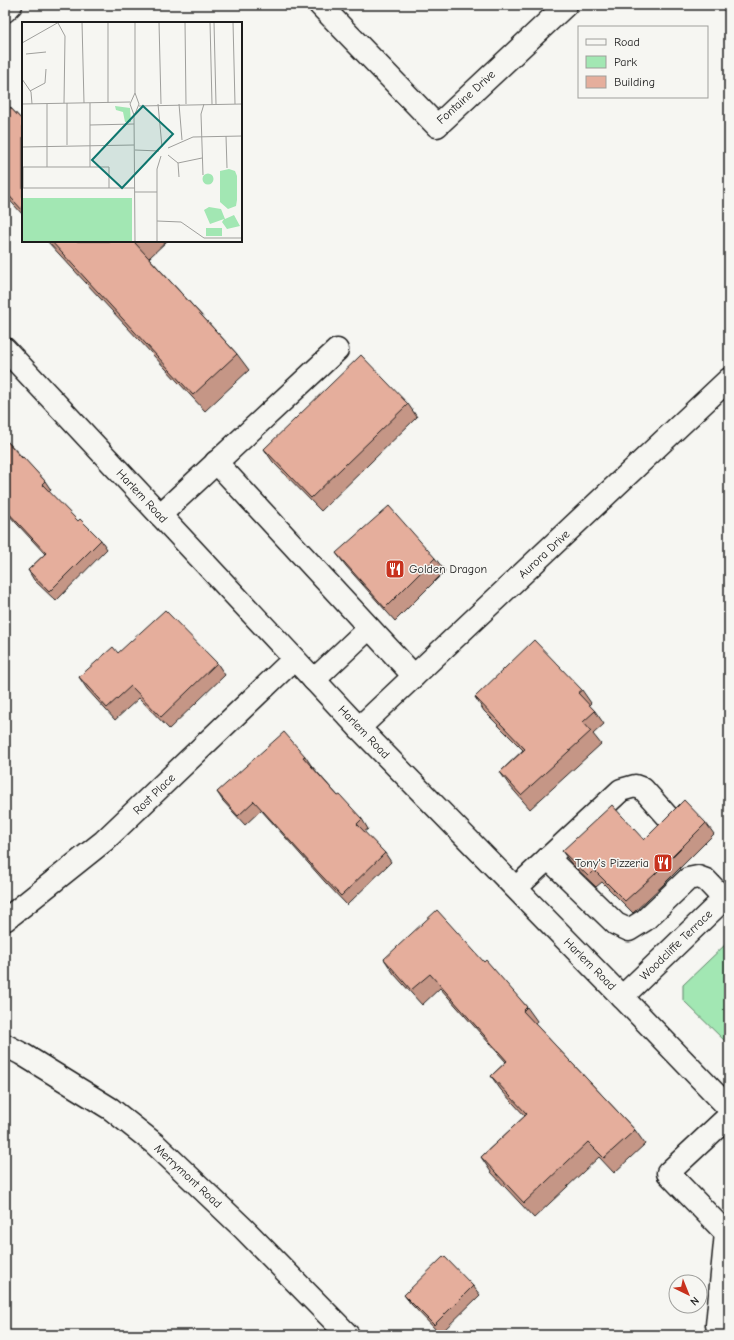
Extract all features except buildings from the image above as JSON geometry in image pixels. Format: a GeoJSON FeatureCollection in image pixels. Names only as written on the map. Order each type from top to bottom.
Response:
{"type":"FeatureCollection","features":[{"type":"Feature","properties":{"kind":"street"},"geometry":{"type":"LineString","coordinates":[[5,11],[11,5]]}},
{"type":"Feature","properties":{"kind":"street","name":"Fontaine Drive"},"geometry":{"type":"LineString","coordinates":[[320,5],[437,126],[566,5]]}},
{"type":"Feature","properties":{"kind":"street","name":"Harlem Road"},"geometry":{"type":"LineString","coordinates":[[5,350],[359,728],[729,1108]]}},
{"type":"Feature","properties":{"kind":"street"},"geometry":{"type":"LineString","coordinates":[[160,514],[337,350]]}},
{"type":"Feature","properties":{"kind":"street","name":"Aurora Drive"},"geometry":{"type":"LineString","coordinates":[[359,728],[729,379]]}},
{"type":"Feature","properties":{"kind":"street"},"geometry":{"type":"LineString","coordinates":[[216,462],[414,676]]}},
{"type":"Feature","properties":{"kind":"street"},"geometry":{"type":"LineString","coordinates":[[314,680],[370,628]]}},
{"type":"Feature","properties":{"kind":"street","name":"Rost Place"},"geometry":{"type":"LineString","coordinates":[[5,920],[104,841],[294,659]]}},
{"type":"Feature","properties":{"kind":"street"},"geometry":{"type":"LineString","coordinates":[[516,888],[621,790],[635,786],[643,789],[668,817]]}},
{"type":"Feature","properties":{"kind":"street"},"geometry":{"type":"LineString","coordinates":[[548,858],[616,924],[629,930],[645,920],[688,880],[698,877],[706,880],[727,897]]}},
{"type":"Feature","properties":{"kind":"street","name":"Woodcliffe Terrace"},"geometry":{"type":"LineString","coordinates":[[622,997],[727,897]]}},
{"type":"Feature","properties":{"kind":"street","name":"Merrymont Road"},"geometry":{"type":"LineString","coordinates":[[5,1045],[111,1109],[155,1144],[244,1228],[348,1335]]}},
{"type":"Feature","properties":{"kind":"street"},"geometry":{"type":"LineString","coordinates":[[726,1335],[717,1325],[726,1233],[668,1173],[729,1116]]}},
{"type":"Feature","properties":{"kind":"green space"},"geometry":{"type":"Polygon","coordinates":[[[729,941],[729,1045],[683,1000],[683,985],[729,941]]]}},
{"type":"Feature","properties":{"kind":"place","name":"Golden Dragon"},"geometry":{"type":"Point","coordinates":[395,569]}},
{"type":"Feature","properties":{"kind":"place","name":"Tony's Pizzeria"},"geometry":{"type":"Point","coordinates":[663,863]}}]}
